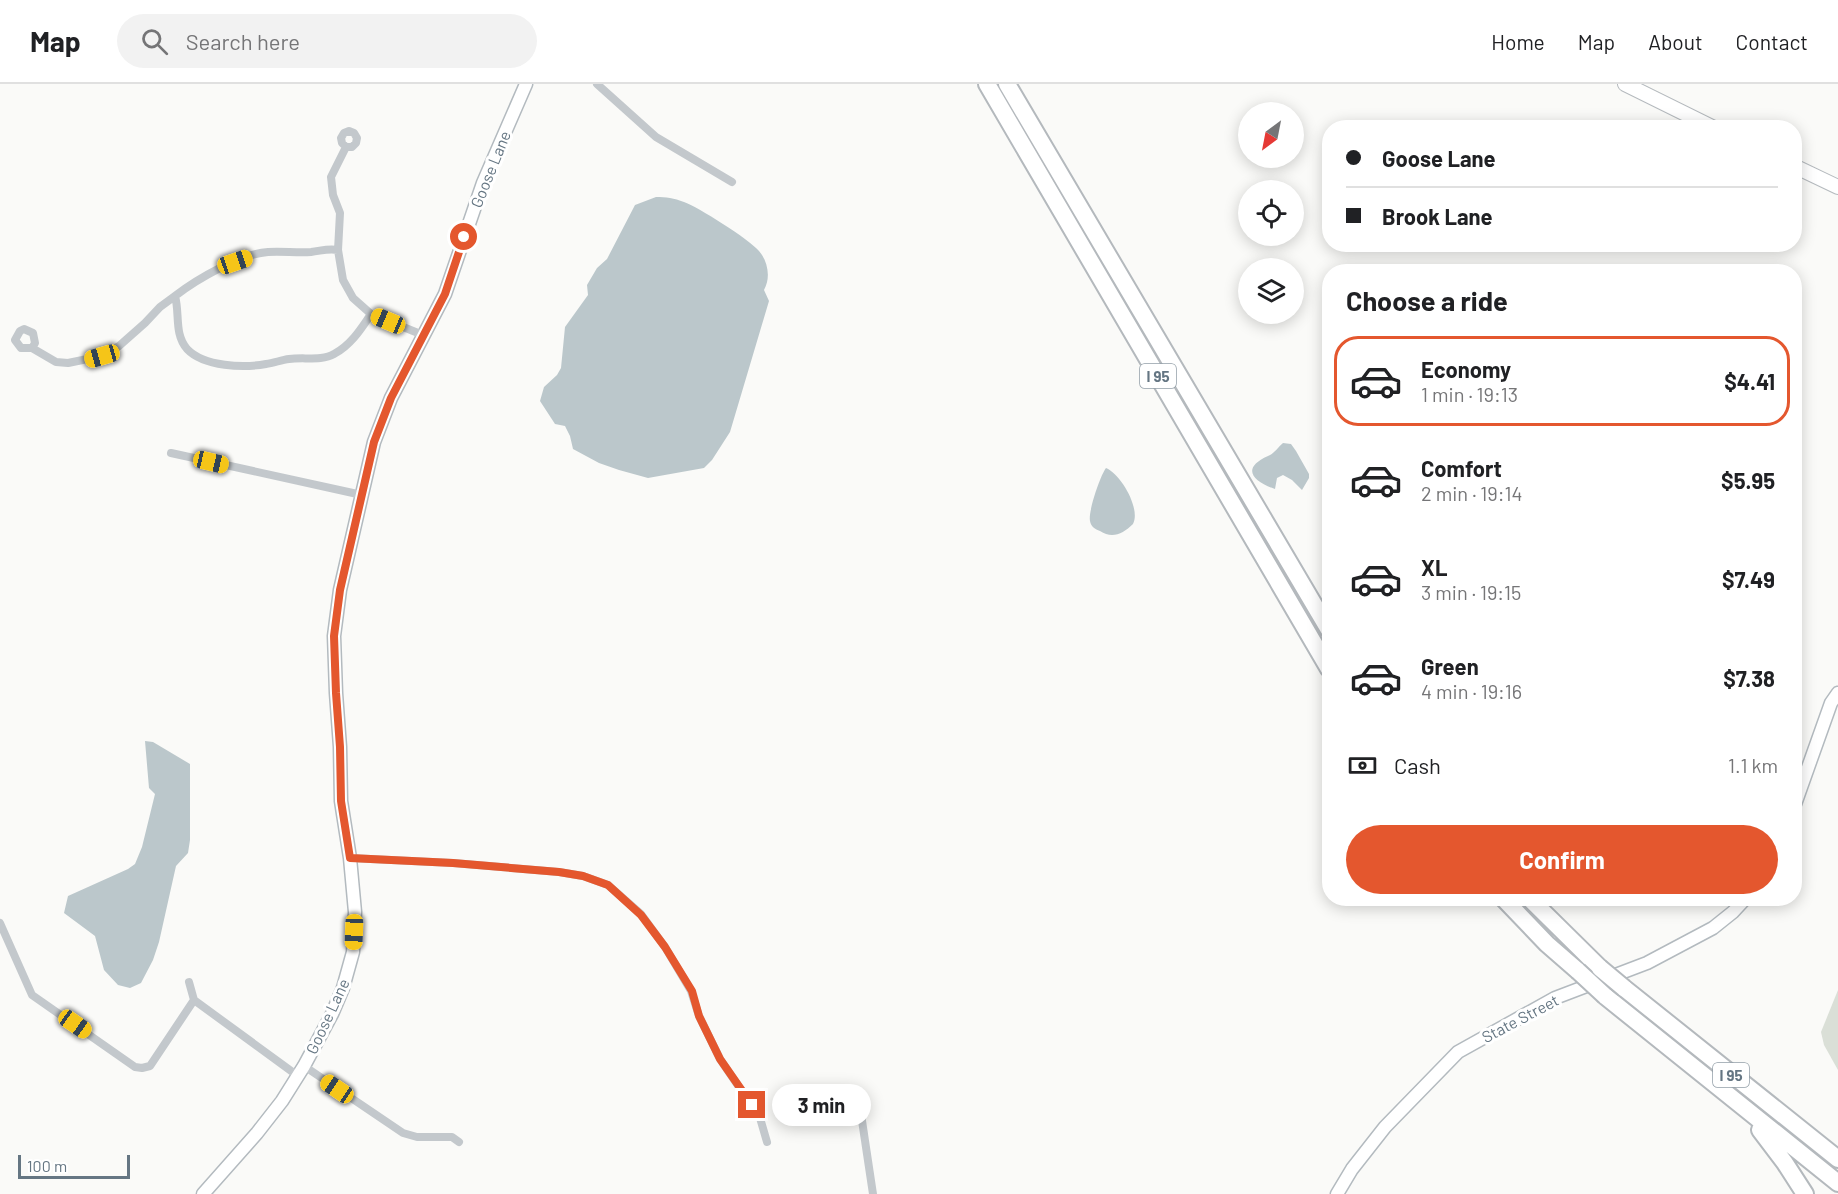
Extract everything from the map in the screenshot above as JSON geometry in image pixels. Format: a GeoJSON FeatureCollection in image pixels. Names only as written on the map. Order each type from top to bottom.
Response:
{"type":"FeatureCollection","features":[{"type":"Feature","properties":{"kind":"highway"},"geometry":{"type":"LineString","coordinates":[[982,84],[1014,130]]}},
{"type":"Feature","properties":{"kind":"highway","name":"I 95"},"geometry":{"type":"LineString","coordinates":[[987,84],[1322,657]]}},
{"type":"Feature","properties":{"kind":"highway","name":"I 95"},"geometry":{"type":"LineString","coordinates":[[1007,84],[1322,618]]}},
{"type":"Feature","properties":{"kind":"highway","name":"I 95"},"geometry":{"type":"LineString","coordinates":[[1511,906],[1547,944],[1605,996],[1838,1184]]}},
{"type":"Feature","properties":{"kind":"highway","name":"I 95"},"geometry":{"type":"LineString","coordinates":[[1537,906],[1600,968],[1838,1159]]}},
{"type":"Feature","properties":{"kind":"highway"},"geometry":{"type":"LineString","coordinates":[[1707,1056],[1838,1144]]}},
{"type":"Feature","properties":{"kind":"highway"},"geometry":{"type":"LineString","coordinates":[[1684,1061],[1762,1132],[1805,1194]]}},
{"type":"Feature","properties":{"kind":"main road"},"geometry":{"type":"LineString","coordinates":[[1625,84],[1698,120]]}},
{"type":"Feature","properties":{"kind":"main road"},"geometry":{"type":"LineString","coordinates":[[1802,170],[1838,187]]}},
{"type":"Feature","properties":{"kind":"street","name":"Goose Lane"},"geometry":{"type":"LineString","coordinates":[[203,1194],[257,1133],[301,1071],[332,1014],[343,988],[353,952],[355,912],[341,801],[334,636],[340,590],[374,442],[382,420],[445,294],[483,183],[526,84]]}},
{"type":"Feature","properties":{"kind":"street"},"geometry":{"type":"LineString","coordinates":[[597,84],[656,136],[732,182]]}},
{"type":"Feature","properties":{"kind":"street"},"geometry":{"type":"LineString","coordinates":[[346,147],[331,177],[333,195],[340,213],[338,250],[343,280],[352,298],[371,314],[423,336]]}},
{"type":"Feature","properties":{"kind":"street"},"geometry":{"type":"LineString","coordinates":[[32,348],[56,362],[68,363],[102,356],[119,346],[160,307],[196,280],[211,272],[267,252],[309,252],[330,248],[338,250]]}},
{"type":"Feature","properties":{"kind":"street"},"geometry":{"type":"LineString","coordinates":[[175,296],[178,307],[177,322],[182,341],[187,349],[195,356],[212,362],[243,367],[289,359],[332,356],[348,345],[371,314]]}},
{"type":"Feature","properties":{"kind":"street"},"geometry":{"type":"LineString","coordinates":[[171,453],[362,495]]}},
{"type":"Feature","properties":{"kind":"street"},"geometry":{"type":"LineString","coordinates":[[1802,785],[1831,704],[1838,693]]}},
{"type":"Feature","properties":{"kind":"street"},"geometry":{"type":"LineString","coordinates":[[350,858],[453,863],[559,872],[583,876],[608,885],[641,915],[665,947],[692,991],[699,1016],[720,1059],[760,1118],[767,1142]]}},
{"type":"Feature","properties":{"kind":"street","name":"State Street"},"geometry":{"type":"LineString","coordinates":[[1337,1194],[1352,1169],[1385,1127],[1458,1052],[1555,998],[1647,963],[1669,952],[1719,925],[1738,906]]}},
{"type":"Feature","properties":{"kind":"street"},"geometry":{"type":"LineString","coordinates":[[0,923],[32,995],[135,1067],[150,1066],[194,1000]]}},
{"type":"Feature","properties":{"kind":"street"},"geometry":{"type":"LineString","coordinates":[[189,982],[194,1000],[301,1071],[403,1133],[417,1137],[452,1137],[459,1142]]}},
{"type":"Feature","properties":{"kind":"street"},"geometry":{"type":"LineString","coordinates":[[858,1095],[873,1194]]}},
{"type":"Feature","properties":{"kind":"shaded area"},"geometry":{"type":"Polygon","coordinates":[[[656,197],[673,199],[691,205],[723,224],[759,251],[768,275],[764,290],[769,301],[730,432],[712,460],[704,468],[648,478],[599,463],[573,449],[565,426],[555,424],[540,401],[544,387],[561,368],[565,327],[588,295],[587,285],[597,268],[607,259],[635,205],[656,197]]]}},
{"type":"Feature","properties":{"kind":"shaded area"},"geometry":{"type":"Polygon","coordinates":[[[1283,443],[1291,444],[1309,474],[1302,490],[1283,475],[1277,478],[1275,489],[1260,482],[1253,474],[1254,465],[1272,454],[1283,443]]]}},
{"type":"Feature","properties":{"kind":"shaded area"},"geometry":{"type":"Polygon","coordinates":[[[1106,468],[1123,484],[1132,501],[1135,518],[1133,524],[1121,533],[1113,535],[1095,529],[1090,521],[1095,494],[1106,468]]]}},
{"type":"Feature","properties":{"kind":"shaded area"},"geometry":{"type":"Polygon","coordinates":[[[145,741],[153,742],[190,764],[190,840],[188,853],[176,866],[153,960],[141,983],[130,988],[118,985],[104,970],[95,936],[64,913],[68,896],[135,864],[142,847],[155,794],[149,788],[145,741]]]}},
{"type":"Feature","properties":{"kind":"shaded area"},"geometry":{"type":"Polygon","coordinates":[[[1838,990],[1838,1070],[1824,1045],[1821,1032],[1838,990]]]}},
{"type":"Feature","properties":{"kind":"route"},"geometry":{"type":"LineString","coordinates":[[464,237],[445,294],[391,398],[374,442],[340,590],[334,636],[336,693],[341,801],[350,858],[453,863],[559,872],[583,876],[608,885],[641,915],[665,947],[692,991],[699,1016],[720,1059],[752,1105]]}}]}
